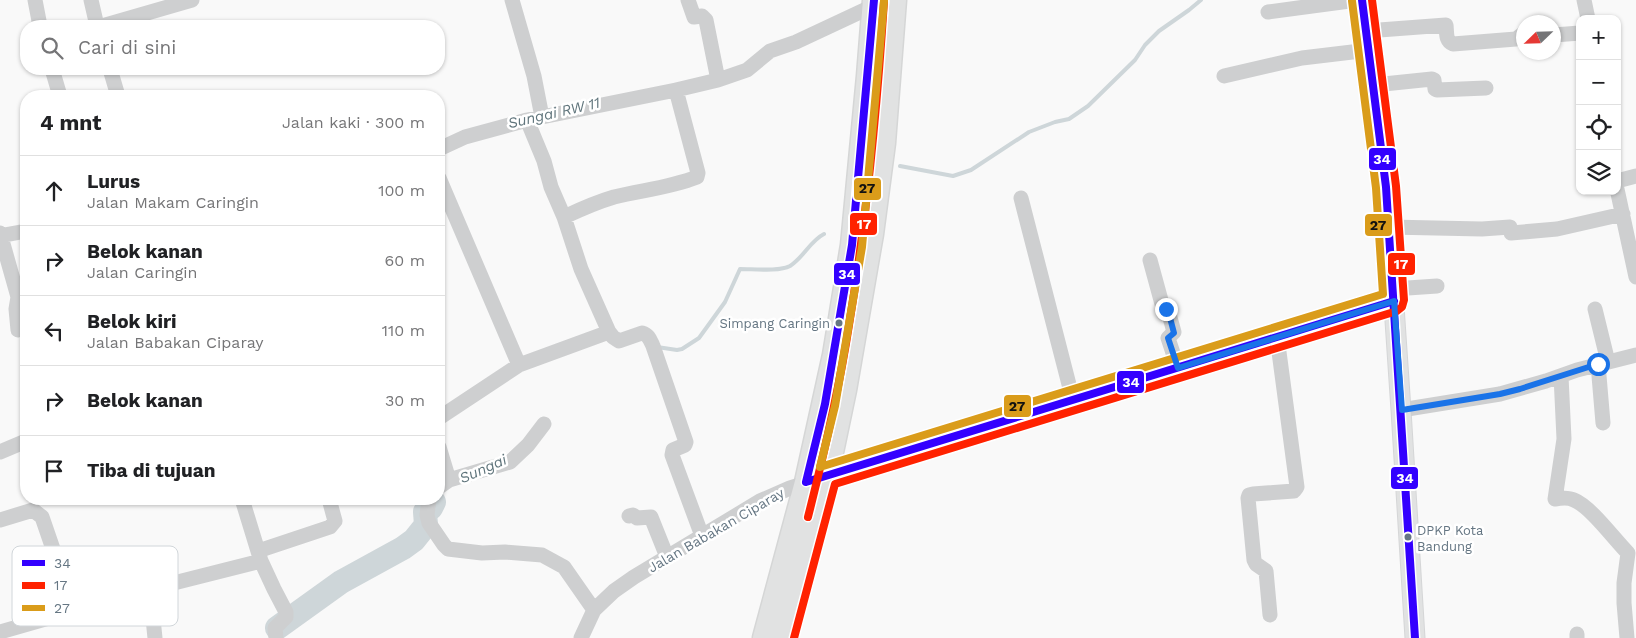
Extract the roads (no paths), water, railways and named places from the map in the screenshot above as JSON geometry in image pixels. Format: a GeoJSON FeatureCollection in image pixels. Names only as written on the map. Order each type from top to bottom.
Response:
{"type":"FeatureCollection","features":[{"type":"Feature","properties":{"kind":"highway"},"geometry":{"type":"LineString","coordinates":[[764,638],[845,390],[872,234],[884,143],[895,0]]}},
{"type":"Feature","properties":{"kind":"highway"},"geometry":{"type":"LineString","coordinates":[[858,314],[876,275],[883,236],[906,0]]}},
{"type":"Feature","properties":{"kind":"highway"},"geometry":{"type":"LineString","coordinates":[[784,638],[796,596],[817,479],[826,395],[852,245],[874,3]]}},
{"type":"Feature","properties":{"kind":"main road"},"geometry":{"type":"LineString","coordinates":[[1362,0],[1386,188],[1402,410],[1414,638]]}},
{"type":"Feature","properties":{"kind":"street"},"geometry":{"type":"LineString","coordinates":[[35,0],[39,20]]}},
{"type":"Feature","properties":{"kind":"street"},"geometry":{"type":"LineString","coordinates":[[91,0],[96,20]]}},
{"type":"Feature","properties":{"kind":"street"},"geometry":{"type":"LineString","coordinates":[[119,20],[192,0]]}},
{"type":"Feature","properties":{"kind":"street"},"geometry":{"type":"LineString","coordinates":[[512,0],[534,76],[534,118],[551,187],[564,217],[581,269],[608,332],[619,341],[642,333],[650,338],[686,442],[685,445],[673,450],[672,455],[702,536]]}},
{"type":"Feature","properties":{"kind":"street"},"geometry":{"type":"LineString","coordinates":[[688,0],[694,17],[702,16],[706,20],[718,80]]}},
{"type":"Feature","properties":{"kind":"street"},"geometry":{"type":"LineString","coordinates":[[1268,12],[1357,0]]}},
{"type":"Feature","properties":{"kind":"street"},"geometry":{"type":"LineString","coordinates":[[1584,0],[1587,15]]}},
{"type":"Feature","properties":{"kind":"street"},"geometry":{"type":"LineString","coordinates":[[445,146],[534,118],[718,80],[747,70],[770,51],[796,42],[874,3]]}},
{"type":"Feature","properties":{"kind":"street"},"geometry":{"type":"LineString","coordinates":[[1366,31],[1446,25],[1447,39],[1450,43],[1516,39]]}},
{"type":"Feature","properties":{"kind":"street"},"geometry":{"type":"LineString","coordinates":[[1561,34],[1576,32]]}},
{"type":"Feature","properties":{"kind":"street"},"geometry":{"type":"LineString","coordinates":[[1224,76],[1302,58],[1369,50]]}},
{"type":"Feature","properties":{"kind":"street"},"geometry":{"type":"LineString","coordinates":[[54,75],[58,90]]}},
{"type":"Feature","properties":{"kind":"street"},"geometry":{"type":"LineString","coordinates":[[112,75],[116,90]]}},
{"type":"Feature","properties":{"kind":"street"},"geometry":{"type":"LineString","coordinates":[[1374,85],[1432,79],[1437,90],[1486,88]]}},
{"type":"Feature","properties":{"kind":"street"},"geometry":{"type":"LineString","coordinates":[[564,217],[615,197],[666,188],[697,177],[698,173],[676,90]]}},
{"type":"Feature","properties":{"kind":"street"},"geometry":{"type":"LineString","coordinates":[[1621,180],[1636,176]]}},
{"type":"Feature","properties":{"kind":"street"},"geometry":{"type":"LineString","coordinates":[[445,192],[519,366]]}},
{"type":"Feature","properties":{"kind":"street"},"geometry":{"type":"LineString","coordinates":[[1618,195],[1634,251],[1636,277]]}},
{"type":"Feature","properties":{"kind":"street"},"geometry":{"type":"LineString","coordinates":[[1021,198],[1073,400]]}},
{"type":"Feature","properties":{"kind":"street"},"geometry":{"type":"LineString","coordinates":[[1389,227],[1482,229],[1510,227],[1511,233],[1530,232],[1557,229],[1623,214]]}},
{"type":"Feature","properties":{"kind":"street"},"geometry":{"type":"LineString","coordinates":[[18,330],[16,285],[0,235],[20,231]]}},
{"type":"Feature","properties":{"kind":"street"},"geometry":{"type":"LineString","coordinates":[[1150,260],[1162,304],[1169,314],[1174,332],[1168,338],[1178,368]]}},
{"type":"Feature","properties":{"kind":"street","name":"Jalan Babakan Ciparay"},"geometry":{"type":"LineString","coordinates":[[581,638],[594,610],[628,582],[766,498],[817,479],[1277,337],[1394,295],[1437,286]]}},
{"type":"Feature","properties":{"kind":"street"},"geometry":{"type":"LineString","coordinates":[[1595,310],[1603,363],[1603,423]]}},
{"type":"Feature","properties":{"kind":"street"},"geometry":{"type":"LineString","coordinates":[[445,414],[519,366],[608,332]]}},
{"type":"Feature","properties":{"kind":"street"},"geometry":{"type":"LineString","coordinates":[[1270,615],[1266,571],[1256,564],[1254,560],[1248,498],[1249,495],[1253,494],[1294,491],[1297,487],[1277,337]]}},
{"type":"Feature","properties":{"kind":"street"},"geometry":{"type":"LineString","coordinates":[[1402,410],[1500,394],[1636,355]]}},
{"type":"Feature","properties":{"kind":"street"},"geometry":{"type":"LineString","coordinates":[[1561,376],[1564,439],[1555,499],[1568,498],[1575,500],[1592,514],[1615,540],[1632,552],[1624,590],[1630,630]]}},
{"type":"Feature","properties":{"kind":"street"},"geometry":{"type":"LineString","coordinates":[[445,484],[510,462],[528,445],[544,424]]}},
{"type":"Feature","properties":{"kind":"street"},"geometry":{"type":"LineString","coordinates":[[0,452],[20,444]]}},
{"type":"Feature","properties":{"kind":"street"},"geometry":{"type":"LineString","coordinates":[[244,505],[260,556],[286,612],[286,618],[275,628],[276,638]]}},
{"type":"Feature","properties":{"kind":"street"},"geometry":{"type":"LineString","coordinates":[[178,581],[260,556],[330,527],[335,521],[331,505]]}},
{"type":"Feature","properties":{"kind":"street"},"geometry":{"type":"LineString","coordinates":[[428,505],[427,514],[429,523],[448,548],[482,553],[505,552],[542,555],[564,567],[594,610]]}},
{"type":"Feature","properties":{"kind":"street"},"geometry":{"type":"LineString","coordinates":[[0,520],[33,510],[42,517],[52,546]]}},
{"type":"Feature","properties":{"kind":"street"},"geometry":{"type":"LineString","coordinates":[[629,516],[633,515],[637,518],[651,517],[667,557]]}},
{"type":"Feature","properties":{"kind":"street"},"geometry":{"type":"LineString","coordinates":[[0,632],[20,626]]}},
{"type":"Feature","properties":{"kind":"waterway"},"geometry":{"type":"LineString","coordinates":[[900,166],[953,176],[971,170],[1029,132],[1069,119],[1088,106],[1135,60],[1145,45],[1159,31],[1201,0]]}},
{"type":"Feature","properties":{"kind":"waterway"},"geometry":{"type":"LineString","coordinates":[[657,347],[682,349],[699,338],[725,302],[740,269],[773,270],[790,266],[824,234]]}},
{"type":"Feature","properties":{"kind":"waterway"},"geometry":{"type":"LineString","coordinates":[[1203,352],[1250,336]]}},
{"type":"Feature","properties":{"kind":"waterway"},"geometry":{"type":"LineString","coordinates":[[277,628],[341,582],[414,540],[426,525],[425,512],[432,505]]}},
{"type":"Feature","properties":{"kind":"place","name":"Simpang Caringin"},"geometry":{"type":"Point","coordinates":[839,323]}},
{"type":"Feature","properties":{"kind":"place","name":"DPKP Kota Bandung"},"geometry":{"type":"Point","coordinates":[1408,537]}},
{"type":"Feature","properties":{"kind":"water label","name":"Sungai RW 11"},"geometry":{"type":"Point","coordinates":[554,113]}},
{"type":"Feature","properties":{"kind":"water label","name":"Sungai"},"geometry":{"type":"Point","coordinates":[483,469]}}]}
